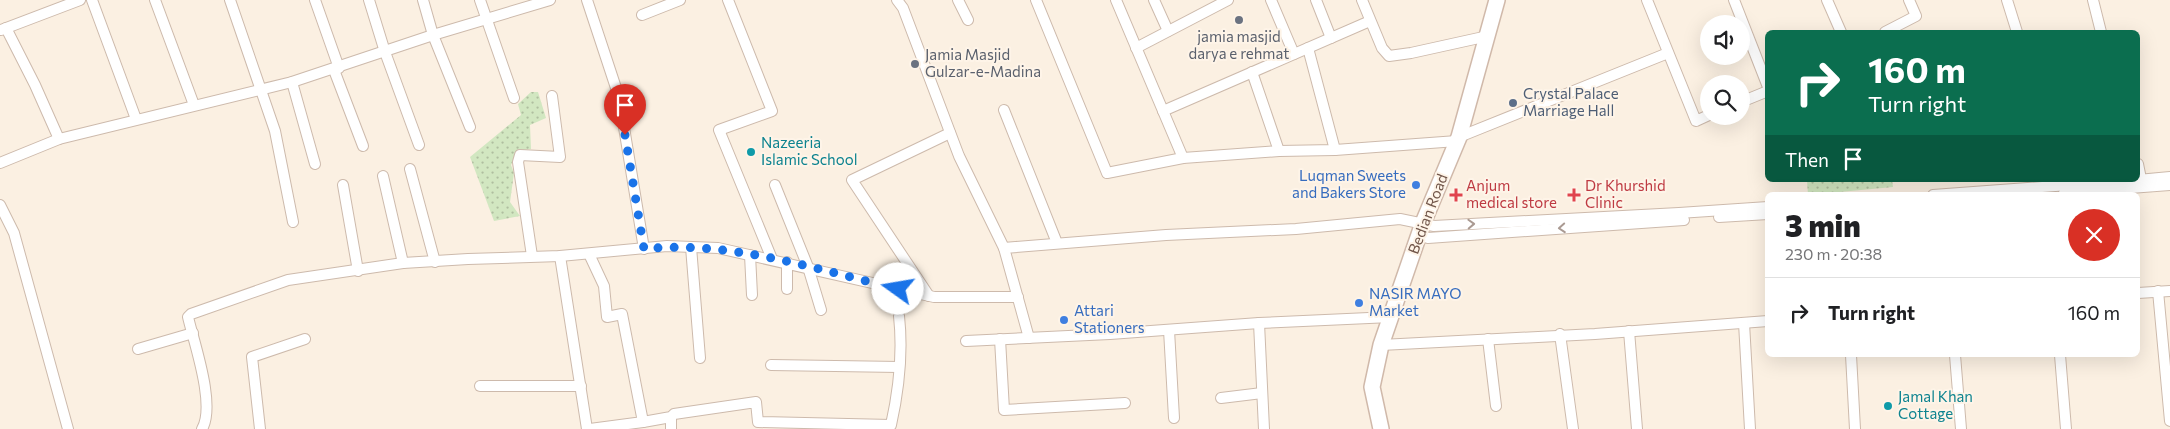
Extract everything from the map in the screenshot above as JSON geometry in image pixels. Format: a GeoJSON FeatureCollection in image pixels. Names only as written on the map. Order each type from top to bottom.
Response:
{"type":"FeatureCollection","features":[{"type":"Feature","properties":{"kind":"main road","name":"Bedian Road"},"geometry":{"type":"LineString","coordinates":[[1381,429],[1372,387],[1381,345],[1421,229],[1458,139],[1497,0]]}},
{"type":"Feature","properties":{"kind":"street"},"geometry":{"type":"LineString","coordinates":[[59,139],[35,85],[3,29],[80,0]]}},
{"type":"Feature","properties":{"kind":"street"},"geometry":{"type":"LineString","coordinates":[[92,0],[136,119]]}},
{"type":"Feature","properties":{"kind":"street"},"geometry":{"type":"LineString","coordinates":[[155,0],[194,105]]}},
{"type":"Feature","properties":{"kind":"street"},"geometry":{"type":"LineString","coordinates":[[230,0],[275,131],[293,222]]}},
{"type":"Feature","properties":{"kind":"street"},"geometry":{"type":"LineString","coordinates":[[315,0],[363,146]]}},
{"type":"Feature","properties":{"kind":"street"},"geometry":{"type":"LineString","coordinates":[[369,0],[384,52],[419,145]]}},
{"type":"Feature","properties":{"kind":"street"},"geometry":{"type":"LineString","coordinates":[[423,0],[434,35],[470,127]]}},
{"type":"Feature","properties":{"kind":"street"},"geometry":{"type":"LineString","coordinates":[[480,0],[514,98]]}},
{"type":"Feature","properties":{"kind":"street"},"geometry":{"type":"LineString","coordinates":[[0,163],[59,139],[292,82],[337,69],[434,35],[550,0]]}},
{"type":"Feature","properties":{"kind":"street"},"geometry":{"type":"LineString","coordinates":[[587,0],[619,97],[644,249]]}},
{"type":"Feature","properties":{"kind":"street"},"geometry":{"type":"LineString","coordinates":[[642,15],[680,0]]}},
{"type":"Feature","properties":{"kind":"street"},"geometry":{"type":"LineString","coordinates":[[728,0],[772,112],[719,130],[772,259]]}},
{"type":"Feature","properties":{"kind":"street"},"geometry":{"type":"LineString","coordinates":[[897,0],[903,8],[959,156],[1004,248],[1029,338]]}},
{"type":"Feature","properties":{"kind":"street"},"geometry":{"type":"LineString","coordinates":[[958,0],[968,20]]}},
{"type":"Feature","properties":{"kind":"street"},"geometry":{"type":"LineString","coordinates":[[1036,0],[1107,172],[1183,158],[1279,151],[1335,150],[1458,139],[1668,53]]}},
{"type":"Feature","properties":{"kind":"street"},"geometry":{"type":"LineString","coordinates":[[1116,0],[1183,158]]}},
{"type":"Feature","properties":{"kind":"street"},"geometry":{"type":"LineString","coordinates":[[1154,0],[1168,31]]}},
{"type":"Feature","properties":{"kind":"street"},"geometry":{"type":"LineString","coordinates":[[1136,48],[1228,0]]}},
{"type":"Feature","properties":{"kind":"street"},"geometry":{"type":"LineString","coordinates":[[1271,0],[1294,54]]}},
{"type":"Feature","properties":{"kind":"street"},"geometry":{"type":"LineString","coordinates":[[1316,0],[1331,38]]}},
{"type":"Feature","properties":{"kind":"street"},"geometry":{"type":"LineString","coordinates":[[1362,0],[1382,48],[1389,56],[1488,36]]}},
{"type":"Feature","properties":{"kind":"street"},"geometry":{"type":"LineString","coordinates":[[1647,0],[1696,120],[1700,118]]}},
{"type":"Feature","properties":{"kind":"street"},"geometry":{"type":"LineString","coordinates":[[1734,0],[1765,81]]}},
{"type":"Feature","properties":{"kind":"street"},"geometry":{"type":"LineString","coordinates":[[1827,0],[1840,30]]}},
{"type":"Feature","properties":{"kind":"street"},"geometry":{"type":"LineString","coordinates":[[1889,30],[1916,16],[1909,0]]}},
{"type":"Feature","properties":{"kind":"street"},"geometry":{"type":"LineString","coordinates":[[2007,0],[2016,30]]}},
{"type":"Feature","properties":{"kind":"street"},"geometry":{"type":"LineString","coordinates":[[2092,0],[2100,30]]}},
{"type":"Feature","properties":{"kind":"street"},"geometry":{"type":"LineString","coordinates":[[1163,111],[1370,21]]}},
{"type":"Feature","properties":{"kind":"street"},"geometry":{"type":"LineString","coordinates":[[1308,48],[1335,150]]}},
{"type":"Feature","properties":{"kind":"street"},"geometry":{"type":"LineString","coordinates":[[1252,72],[1279,151]]}},
{"type":"Feature","properties":{"kind":"street"},"geometry":{"type":"LineString","coordinates":[[292,82],[315,164]]}},
{"type":"Feature","properties":{"kind":"street"},"geometry":{"type":"LineString","coordinates":[[1750,98],[1765,90]]}},
{"type":"Feature","properties":{"kind":"street"},"geometry":{"type":"LineString","coordinates":[[532,256],[518,162],[520,155],[560,157],[552,96]]}},
{"type":"Feature","properties":{"kind":"street"},"geometry":{"type":"LineString","coordinates":[[1004,110],[1057,244]]}},
{"type":"Feature","properties":{"kind":"street"},"geometry":{"type":"LineString","coordinates":[[929,296],[852,180],[950,133]]}},
{"type":"Feature","properties":{"kind":"street"},"geometry":{"type":"LineString","coordinates":[[410,169],[435,262]]}},
{"type":"Feature","properties":{"kind":"street"},"geometry":{"type":"LineString","coordinates":[[383,176],[403,263]]}},
{"type":"Feature","properties":{"kind":"street"},"geometry":{"type":"LineString","coordinates":[[2058,192],[2170,177]]}},
{"type":"Feature","properties":{"kind":"street"},"geometry":{"type":"LineString","coordinates":[[1966,192],[2063,183],[2140,182],[2170,185]]}},
{"type":"Feature","properties":{"kind":"street"},"geometry":{"type":"LineString","coordinates":[[775,185],[808,268],[821,310]]}},
{"type":"Feature","properties":{"kind":"street"},"geometry":{"type":"LineString","coordinates":[[343,186],[358,271]]}},
{"type":"Feature","properties":{"kind":"street"},"geometry":{"type":"LineString","coordinates":[[0,206],[14,234],[68,429]]}},
{"type":"Feature","properties":{"kind":"street"},"geometry":{"type":"LineString","coordinates":[[1495,228],[1765,207]]}},
{"type":"Feature","properties":{"kind":"street"},"geometry":{"type":"LineString","coordinates":[[1004,248],[1166,235],[1296,229],[1400,219],[1421,229],[1434,226],[1495,228],[1765,214]]}},
{"type":"Feature","properties":{"kind":"street"},"geometry":{"type":"LineString","coordinates":[[202,429],[207,414],[199,360],[188,317],[191,314],[288,280],[403,263],[560,256],[667,246],[718,248],[750,254],[929,296],[1018,297]]}},
{"type":"Feature","properties":{"kind":"street"},"geometry":{"type":"LineString","coordinates":[[691,247],[700,358]]}},
{"type":"Feature","properties":{"kind":"street"},"geometry":{"type":"LineString","coordinates":[[589,254],[604,286],[607,317],[622,314],[643,422]]}},
{"type":"Feature","properties":{"kind":"street"},"geometry":{"type":"LineString","coordinates":[[750,254],[752,295]]}},
{"type":"Feature","properties":{"kind":"street"},"geometry":{"type":"LineString","coordinates":[[560,256],[588,429],[643,422],[671,417],[674,414],[756,402],[758,422],[891,427],[899,388],[900,316]]}},
{"type":"Feature","properties":{"kind":"street"},"geometry":{"type":"LineString","coordinates":[[786,262],[788,289]]}},
{"type":"Feature","properties":{"kind":"street"},"geometry":{"type":"LineString","coordinates":[[2158,291],[2170,421]]}},
{"type":"Feature","properties":{"kind":"street"},"geometry":{"type":"LineString","coordinates":[[2140,293],[2170,291]]}},
{"type":"Feature","properties":{"kind":"street"},"geometry":{"type":"LineString","coordinates":[[966,341],[1169,330],[1259,322],[1392,317]]}},
{"type":"Feature","properties":{"kind":"street"},"geometry":{"type":"LineString","coordinates":[[1381,345],[1765,321]]}},
{"type":"Feature","properties":{"kind":"street"},"geometry":{"type":"LineString","coordinates":[[1259,322],[1264,429]]}},
{"type":"Feature","properties":{"kind":"street"},"geometry":{"type":"LineString","coordinates":[[1744,323],[1750,429]]}},
{"type":"Feature","properties":{"kind":"street"},"geometry":{"type":"LineString","coordinates":[[1169,330],[1174,418]]}},
{"type":"Feature","properties":{"kind":"street"},"geometry":{"type":"LineString","coordinates":[[1629,331],[1637,429]]}},
{"type":"Feature","properties":{"kind":"street"},"geometry":{"type":"LineString","coordinates":[[138,349],[193,333]]}},
{"type":"Feature","properties":{"kind":"street"},"geometry":{"type":"LineString","coordinates":[[1560,334],[1573,429]]}},
{"type":"Feature","properties":{"kind":"street"},"geometry":{"type":"LineString","coordinates":[[260,429],[252,357],[305,339]]}},
{"type":"Feature","properties":{"kind":"street"},"geometry":{"type":"LineString","coordinates":[[1000,339],[1004,410],[1126,403]]}},
{"type":"Feature","properties":{"kind":"street"},"geometry":{"type":"LineString","coordinates":[[1488,339],[1496,406]]}},
{"type":"Feature","properties":{"kind":"street"},"geometry":{"type":"LineString","coordinates":[[1850,357],[1854,429]]}},
{"type":"Feature","properties":{"kind":"street"},"geometry":{"type":"LineString","coordinates":[[1955,357],[1961,429]]}},
{"type":"Feature","properties":{"kind":"street"},"geometry":{"type":"LineString","coordinates":[[2060,357],[2066,429]]}},
{"type":"Feature","properties":{"kind":"street"},"geometry":{"type":"LineString","coordinates":[[771,365],[899,367]]}},
{"type":"Feature","properties":{"kind":"street"},"geometry":{"type":"LineString","coordinates":[[480,386],[581,386]]}},
{"type":"Feature","properties":{"kind":"street"},"geometry":{"type":"LineString","coordinates":[[1221,398],[1262,394]]}},
{"type":"Feature","properties":{"kind":"street"},"geometry":{"type":"LineString","coordinates":[[671,417],[671,429]]}},
{"type":"Feature","properties":{"kind":"green space"},"geometry":{"type":"Polygon","coordinates":[[[531,92],[538,92],[546,118],[530,125],[531,149],[518,151],[511,165],[514,173],[510,202],[520,216],[494,221],[470,157],[521,115],[518,104],[531,92]]]}},
{"type":"Feature","properties":{"kind":"green space"},"geometry":{"type":"Polygon","coordinates":[[[1807,182],[1892,182],[1893,187],[1840,192],[1808,192],[1807,182]]]}},
{"type":"Feature","properties":{"kind":"place","name":"jamia masjid darya e rehmat"},"geometry":{"type":"Point","coordinates":[1239,20]}},
{"type":"Feature","properties":{"kind":"place","name":"Jamia Masjid Gulzar-e-Madina"},"geometry":{"type":"Point","coordinates":[915,64]}},
{"type":"Feature","properties":{"kind":"place","name":"Crystal Palace Marriage Hall"},"geometry":{"type":"Point","coordinates":[1513,103]}},
{"type":"Feature","properties":{"kind":"place","name":"Nazeeria Islamic School"},"geometry":{"type":"Point","coordinates":[751,152]}},
{"type":"Feature","properties":{"kind":"place","name":"Luqman Sweets and Bakers Store"},"geometry":{"type":"Point","coordinates":[1416,185]}},
{"type":"Feature","properties":{"kind":"place","name":"Anjum medical store"},"geometry":{"type":"Point","coordinates":[1456,195]}},
{"type":"Feature","properties":{"kind":"place","name":"Dr Khurshid Clinic"},"geometry":{"type":"Point","coordinates":[1574,195]}},
{"type":"Feature","properties":{"kind":"place","name":"NASIR MAYO Market"},"geometry":{"type":"Point","coordinates":[1359,303]}},
{"type":"Feature","properties":{"kind":"place","name":"Attari Stationers"},"geometry":{"type":"Point","coordinates":[1064,320]}},
{"type":"Feature","properties":{"kind":"place","name":"Jamal Khan Cottage"},"geometry":{"type":"Point","coordinates":[1888,406]}},
{"type":"Feature","properties":{"kind":"route"},"geometry":{"type":"LineString","coordinates":[[625,135],[644,249],[667,246],[718,248],[898,289]]}}]}
